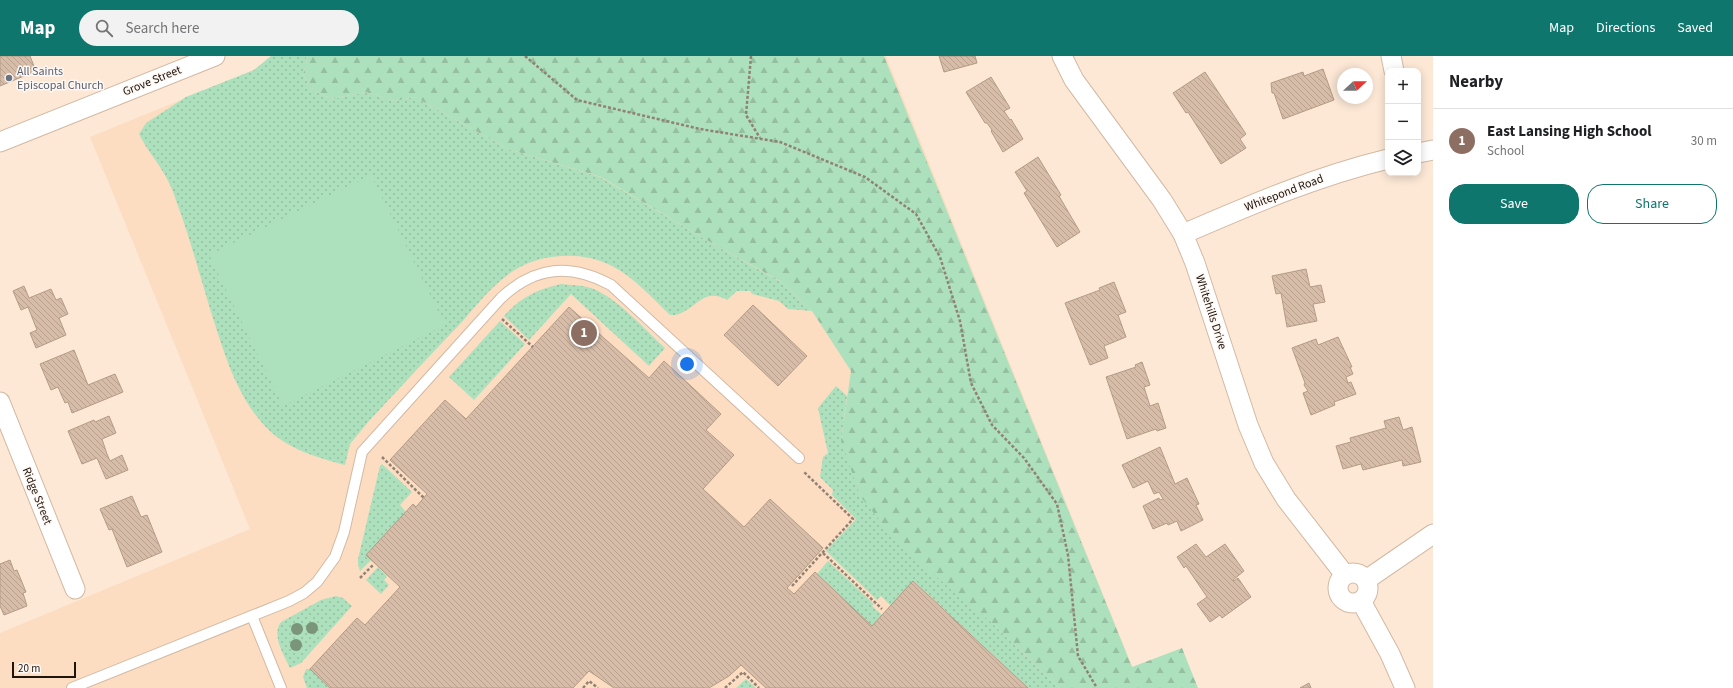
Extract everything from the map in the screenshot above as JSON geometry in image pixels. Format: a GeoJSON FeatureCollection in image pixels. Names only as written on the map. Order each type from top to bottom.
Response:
{"type":"FeatureCollection","features":[{"type":"Feature","properties":{"kind":"street","name":"Grove Street"},"geometry":{"type":"LineString","coordinates":[[0,142],[215,56]]}},
{"type":"Feature","properties":{"kind":"street","name":"Whitehills Drive"},"geometry":{"type":"LineString","coordinates":[[1062,56],[1074,80],[1162,200],[1183,234],[1195,263],[1248,425],[1264,463],[1286,499],[1345,576]]}},
{"type":"Feature","properties":{"kind":"street"},"geometry":{"type":"LineString","coordinates":[[1391,56],[1393,68]]}},
{"type":"Feature","properties":{"kind":"street"},"geometry":{"type":"LineString","coordinates":[[1421,152],[1433,150]]}},
{"type":"Feature","properties":{"kind":"street","name":"Whitepond Road"},"geometry":{"type":"LineString","coordinates":[[1183,234],[1278,194],[1360,166],[1385,160]]}},
{"type":"Feature","properties":{"kind":"street","name":"Ridge Street"},"geometry":{"type":"LineString","coordinates":[[0,402],[75,589]]}},
{"type":"Feature","properties":{"kind":"street"},"geometry":{"type":"LineString","coordinates":[[1366,580],[1433,534]]}},
{"type":"Feature","properties":{"kind":"street"},"geometry":{"type":"LineString","coordinates":[[1354,573],[1366,580],[1368,589],[1367,594],[1361,601],[1350,603],[1342,597],[1338,588],[1341,579],[1345,576],[1354,573]]}},
{"type":"Feature","properties":{"kind":"street"},"geometry":{"type":"LineString","coordinates":[[1361,601],[1390,654],[1405,688]]}},
{"type":"Feature","properties":{"kind":"lane"},"geometry":{"type":"LineString","coordinates":[[72,688],[289,601],[304,593],[317,582],[328,568],[340,545],[362,452],[511,288],[536,275],[564,271],[581,272],[596,277],[611,285],[624,295],[799,458]]}},
{"type":"Feature","properties":{"kind":"lane"},"geometry":{"type":"LineString","coordinates":[[252,616],[281,688]]}},
{"type":"Feature","properties":{"kind":"path"},"geometry":{"type":"LineString","coordinates":[[525,56],[578,100],[700,129],[780,142],[865,177],[916,214],[940,257],[960,321],[971,383],[992,425],[1024,458],[1057,504],[1068,555],[1078,656],[1097,688]]}},
{"type":"Feature","properties":{"kind":"path"},"geometry":{"type":"LineString","coordinates":[[751,56],[746,116],[760,138]]}},
{"type":"Feature","properties":{"kind":"path"},"geometry":{"type":"LineString","coordinates":[[492,309],[533,347]]}},
{"type":"Feature","properties":{"kind":"path"},"geometry":{"type":"LineString","coordinates":[[382,457],[424,498]]}},
{"type":"Feature","properties":{"kind":"path"},"geometry":{"type":"LineString","coordinates":[[792,586],[853,519],[794,463],[799,458]]}},
{"type":"Feature","properties":{"kind":"path"},"geometry":{"type":"LineString","coordinates":[[823,553],[882,608]]}},
{"type":"Feature","properties":{"kind":"path"},"geometry":{"type":"LineString","coordinates":[[360,578],[374,564]]}},
{"type":"Feature","properties":{"kind":"path"},"geometry":{"type":"LineString","coordinates":[[725,688],[742,672],[760,688]]}},
{"type":"Feature","properties":{"kind":"path"},"geometry":{"type":"LineString","coordinates":[[583,688],[589,682],[598,688]]}},
{"type":"Feature","properties":{"kind":"shaded area"},"geometry":{"type":"Polygon","coordinates":[[[271,56],[886,56],[1141,688],[0,688],[0,633],[250,529],[90,137],[254,70],[271,56]]]}},
{"type":"Feature","properties":{"kind":"green space"},"geometry":{"type":"Polygon","coordinates":[[[271,56],[306,56],[307,61],[303,74],[311,89],[331,99],[366,92],[394,101],[415,97],[508,149],[600,177],[781,282],[812,311],[788,309],[779,301],[752,294],[750,291],[737,291],[727,300],[713,296],[707,297],[679,314],[670,315],[636,282],[612,266],[601,261],[579,256],[544,259],[522,266],[513,271],[488,292],[369,421],[350,444],[345,465],[296,449],[271,432],[249,406],[241,391],[227,360],[189,238],[172,190],[166,176],[139,134],[146,123],[186,97],[254,70],[271,56]]]}},
{"type":"Feature","properties":{"kind":"green space"},"geometry":{"type":"Polygon","coordinates":[[[306,56],[884,56],[1132,667],[1182,648],[1198,688],[1059,688],[993,624],[903,549],[860,496],[841,440],[851,371],[812,311],[780,281],[703,238],[601,177],[508,149],[415,97],[394,101],[366,92],[331,99],[311,89],[303,74],[307,61],[306,56]]]}},
{"type":"Feature","properties":{"kind":"green space"},"geometry":{"type":"Polygon","coordinates":[[[371,175],[445,325],[283,406],[209,255],[371,175]]]}},
{"type":"Feature","properties":{"kind":"green space"},"geometry":{"type":"Polygon","coordinates":[[[561,284],[591,288],[611,299],[621,306],[665,348],[649,366],[571,294],[529,340],[504,316],[516,304],[530,295],[561,284]]]}},
{"type":"Feature","properties":{"kind":"green space"},"geometry":{"type":"Polygon","coordinates":[[[500,321],[525,344],[474,400],[449,377],[500,321]]]}},
{"type":"Feature","properties":{"kind":"green space"},"geometry":{"type":"Polygon","coordinates":[[[836,386],[847,396],[841,440],[993,624],[1059,688],[1028,688],[914,581],[891,606],[881,596],[877,600],[826,551],[856,519],[832,495],[833,490],[820,477],[823,457],[828,453],[818,408],[836,386]]]}},
{"type":"Feature","properties":{"kind":"green space"},"geometry":{"type":"Polygon","coordinates":[[[382,464],[412,492],[400,505],[406,512],[366,555],[371,560],[360,571],[358,559],[380,466],[382,464]]]}},
{"type":"Feature","properties":{"kind":"green space"},"geometry":{"type":"Polygon","coordinates":[[[828,561],[874,604],[872,606],[882,615],[872,626],[817,574],[828,561]]]}},
{"type":"Feature","properties":{"kind":"green space"},"geometry":{"type":"Polygon","coordinates":[[[378,567],[387,576],[384,580],[389,585],[381,594],[366,580],[378,567]]]}},
{"type":"Feature","properties":{"kind":"green space"},"geometry":{"type":"Polygon","coordinates":[[[336,596],[343,598],[352,606],[301,663],[290,668],[278,639],[278,627],[281,622],[321,600],[336,596]]]}},
{"type":"Feature","properties":{"kind":"green space"},"geometry":{"type":"Polygon","coordinates":[[[306,669],[310,669],[330,688],[307,688],[303,677],[306,669]]]}},
{"type":"Feature","properties":{"kind":"green space"},"geometry":{"type":"Polygon","coordinates":[[[746,679],[756,688],[736,688],[746,679]]]}},
{"type":"Feature","properties":{"kind":"building","name":"All Saints Episcopal Church"},"geometry":{"type":"Polygon","coordinates":[[[0,56],[30,56],[36,71],[0,86],[0,56]]]}},
{"type":"Feature","properties":{"kind":"building"},"geometry":{"type":"Polygon","coordinates":[[[939,56],[975,56],[977,63],[944,72],[939,56]]]}},
{"type":"Feature","properties":{"kind":"building"},"geometry":{"type":"Polygon","coordinates":[[[1323,69],[1334,100],[1283,119],[1274,93],[1272,93],[1271,83],[1303,72],[1304,76],[1323,69]]]}},
{"type":"Feature","properties":{"kind":"building"},"geometry":{"type":"Polygon","coordinates":[[[1205,72],[1246,134],[1240,139],[1246,148],[1221,164],[1188,112],[1186,113],[1173,93],[1205,72]]]}},
{"type":"Feature","properties":{"kind":"building"},"geometry":{"type":"Polygon","coordinates":[[[991,77],[1010,108],[1004,111],[1010,120],[1011,119],[1023,139],[1003,152],[991,131],[992,130],[987,123],[985,123],[966,92],[991,77]]]}},
{"type":"Feature","properties":{"kind":"building"},"geometry":{"type":"Polygon","coordinates":[[[1038,157],[1061,195],[1059,196],[1080,232],[1057,247],[1024,193],[1027,191],[1015,172],[1038,157]]]}},
{"type":"Feature","properties":{"kind":"building"},"geometry":{"type":"Polygon","coordinates":[[[1306,269],[1310,287],[1321,285],[1325,302],[1313,304],[1317,321],[1287,327],[1281,293],[1276,294],[1272,276],[1306,269]]]}},
{"type":"Feature","properties":{"kind":"building"},"geometry":{"type":"Polygon","coordinates":[[[1114,282],[1126,312],[1118,315],[1126,337],[1104,346],[1108,358],[1090,365],[1065,303],[1100,290],[1099,288],[1114,282]]]}},
{"type":"Feature","properties":{"kind":"building"},"geometry":{"type":"Polygon","coordinates":[[[24,286],[29,298],[51,289],[56,300],[61,298],[68,314],[59,318],[66,335],[36,348],[30,333],[37,330],[28,307],[21,310],[13,291],[24,286]]]}},
{"type":"Feature","properties":{"kind":"building"},"geometry":{"type":"Polygon","coordinates":[[[753,305],[807,356],[778,386],[724,335],[753,305]]]}},
{"type":"Feature","properties":{"kind":"building"},"geometry":{"type":"Polygon","coordinates":[[[569,307],[649,378],[664,361],[721,414],[706,430],[734,455],[703,489],[744,527],[770,499],[823,548],[787,588],[794,594],[815,572],[872,626],[913,581],[1028,688],[766,688],[741,665],[729,676],[709,688],[614,688],[589,671],[573,688],[330,688],[310,669],[357,618],[365,625],[400,587],[366,555],[413,504],[416,507],[427,494],[390,460],[445,400],[466,419],[569,307]]]}},
{"type":"Feature","properties":{"kind":"building"},"geometry":{"type":"Polygon","coordinates":[[[1338,337],[1352,367],[1350,367],[1353,374],[1346,377],[1348,383],[1351,382],[1356,394],[1334,402],[1335,405],[1311,415],[1303,393],[1308,391],[1304,385],[1305,383],[1292,348],[1316,339],[1318,345],[1338,337]]]}},
{"type":"Feature","properties":{"kind":"building"},"geometry":{"type":"Polygon","coordinates":[[[74,350],[88,385],[115,374],[123,392],[72,413],[68,402],[65,403],[58,387],[51,390],[40,364],[74,350]]]}},
{"type":"Feature","properties":{"kind":"building"},"geometry":{"type":"Polygon","coordinates":[[[1142,362],[1150,385],[1144,387],[1150,406],[1158,403],[1166,428],[1157,431],[1156,429],[1127,439],[1106,377],[1136,367],[1135,365],[1142,362]]]}},
{"type":"Feature","properties":{"kind":"building"},"geometry":{"type":"Polygon","coordinates":[[[109,416],[116,433],[102,439],[107,454],[110,461],[122,455],[128,470],[106,479],[97,458],[82,464],[68,431],[94,420],[95,422],[109,416]]]}},
{"type":"Feature","properties":{"kind":"building"},"geometry":{"type":"Polygon","coordinates":[[[1399,417],[1403,430],[1412,427],[1421,462],[1403,466],[1402,460],[1363,470],[1361,464],[1343,469],[1336,446],[1351,442],[1350,438],[1386,428],[1384,421],[1399,417]]]}},
{"type":"Feature","properties":{"kind":"building"},"geometry":{"type":"Polygon","coordinates":[[[1160,447],[1175,484],[1187,478],[1199,504],[1196,505],[1203,520],[1181,531],[1177,521],[1168,525],[1167,523],[1153,529],[1143,506],[1159,498],[1160,500],[1163,499],[1159,492],[1154,494],[1148,481],[1133,488],[1122,465],[1160,447]]]}},
{"type":"Feature","properties":{"kind":"building"},"geometry":{"type":"Polygon","coordinates":[[[132,496],[141,517],[147,515],[162,552],[127,567],[112,529],[109,530],[100,509],[132,496]]]}},
{"type":"Feature","properties":{"kind":"building"},"geometry":{"type":"Polygon","coordinates":[[[1196,544],[1206,557],[1225,544],[1244,571],[1233,580],[1234,581],[1238,578],[1251,597],[1222,618],[1220,615],[1210,622],[1197,604],[1207,597],[1186,566],[1184,568],[1177,557],[1196,544]]]}},
{"type":"Feature","properties":{"kind":"building"},"geometry":{"type":"Polygon","coordinates":[[[10,560],[14,571],[17,570],[26,592],[23,593],[27,606],[4,615],[0,606],[0,564],[10,560]]]}},
{"type":"Feature","properties":{"kind":"building"},"geometry":{"type":"Polygon","coordinates":[[[1309,683],[1311,688],[1300,688],[1309,683]]]}},
{"type":"Feature","properties":{"kind":"place","name":"All Saints Episcopal Church"},"geometry":{"type":"Point","coordinates":[9,78]}},
{"type":"Feature","properties":{"kind":"place","name":"East Lansing High School"},"geometry":{"type":"Point","coordinates":[584,333]}}]}
